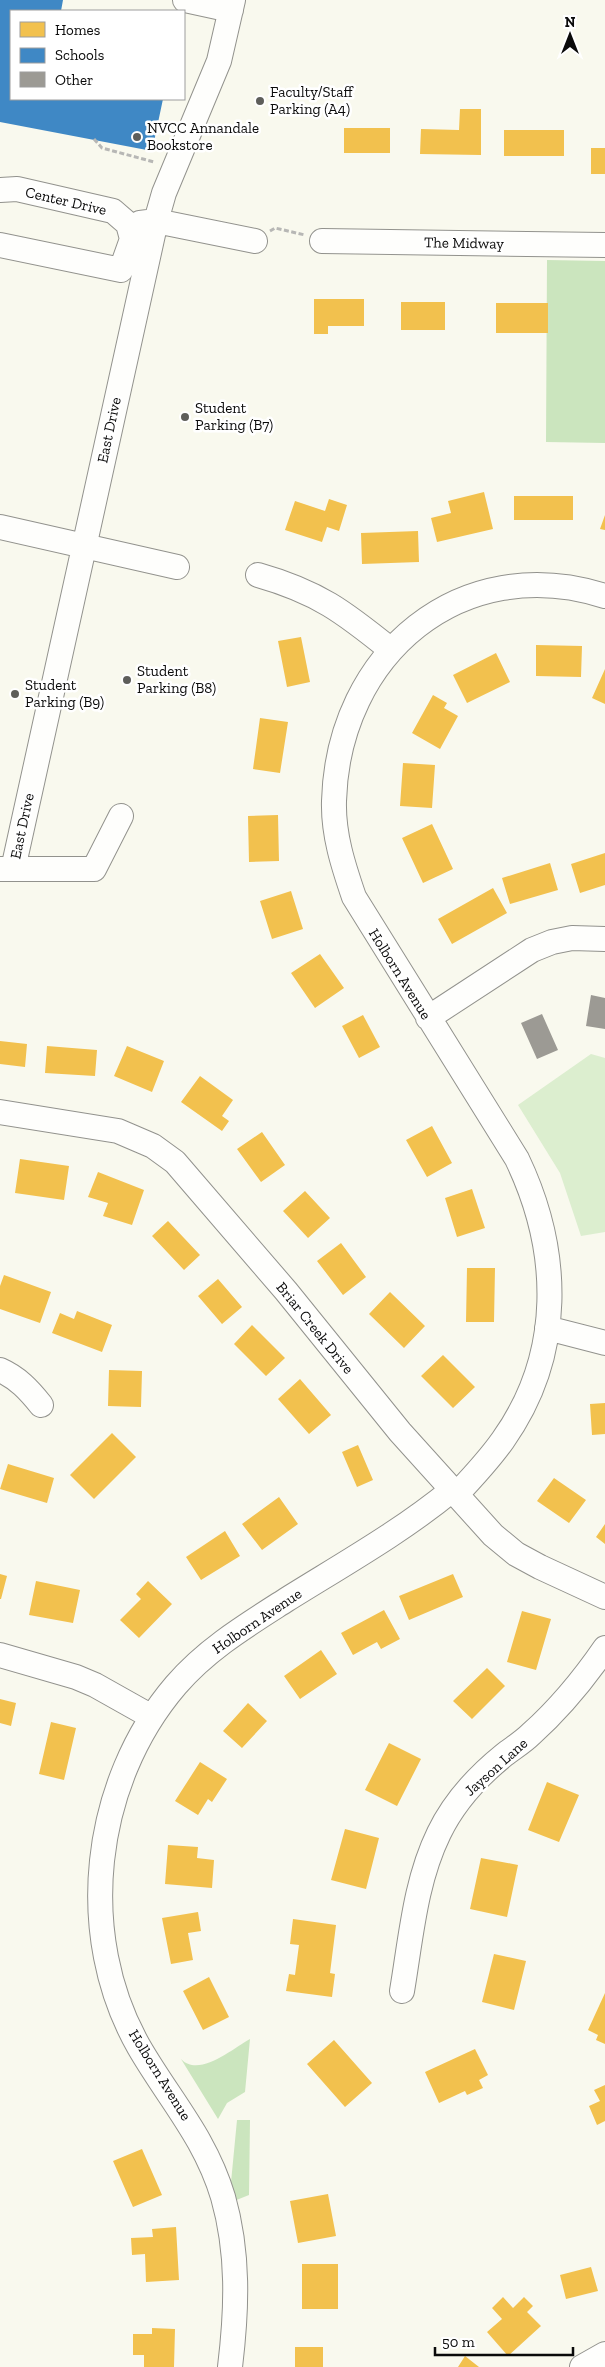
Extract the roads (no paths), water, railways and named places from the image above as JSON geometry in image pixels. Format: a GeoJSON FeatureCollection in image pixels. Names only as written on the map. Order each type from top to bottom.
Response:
{"type":"FeatureCollection","features":[{"type":"Feature","properties":{"kind":"street"},"geometry":{"type":"LineString","coordinates":[[185,0],[232,5]]}},
{"type":"Feature","properties":{"kind":"street","name":"East Drive"},"geometry":{"type":"LineString","coordinates":[[6,869],[84,546],[132,274],[156,222],[164,193],[214,75],[232,5]]}},
{"type":"Feature","properties":{"kind":"street","name":"Center Drive"},"geometry":{"type":"LineString","coordinates":[[0,190],[18,189],[113,211],[128,224]]}},
{"type":"Feature","properties":{"kind":"street"},"geometry":{"type":"LineString","coordinates":[[0,244],[132,274],[132,240],[128,224],[156,222],[255,241]]}},
{"type":"Feature","properties":{"kind":"street","name":"The Midway"},"geometry":{"type":"LineString","coordinates":[[322,241],[605,245]]}},
{"type":"Feature","properties":{"kind":"street"},"geometry":{"type":"LineString","coordinates":[[0,527],[177,567]]}},
{"type":"Feature","properties":{"kind":"street"},"geometry":{"type":"LineString","coordinates":[[258,575],[287,583],[316,596],[344,612],[392,650]]}},
{"type":"Feature","properties":{"kind":"street","name":"Holborn Avenue"},"geometry":{"type":"LineString","coordinates":[[230,2367],[237,2300],[236,2268],[231,2230],[222,2195],[209,2160],[191,2125],[138,2046],[122,2011],[110,1976],[103,1937],[100,1897],[102,1859],[108,1821],[119,1784],[133,1750],[152,1717],[176,1685],[203,1658],[234,1633],[454,1493],[482,1467],[504,1439],[523,1406],[536,1374],[547,1328],[550,1284],[547,1250],[541,1219],[530,1187],[517,1159],[354,897],[343,866],[336,834],[334,802],[336,771],[343,737],[356,705],[372,676],[409,632],[432,615],[459,600],[490,590],[520,584],[553,584],[582,588],[605,596]]}},
{"type":"Feature","properties":{"kind":"street"},"geometry":{"type":"LineString","coordinates":[[6,869],[94,869],[121,816]]}},
{"type":"Feature","properties":{"kind":"street"},"geometry":{"type":"LineString","coordinates":[[428,1018],[532,950],[552,942],[572,938],[605,939]]}},
{"type":"Feature","properties":{"kind":"street","name":"Briar Creek Drive"},"geometry":{"type":"LineString","coordinates":[[0,1112],[118,1131],[153,1146],[175,1162],[454,1493],[493,1535],[516,1554],[540,1568],[605,1597]]}},
{"type":"Feature","properties":{"kind":"street"},"geometry":{"type":"LineString","coordinates":[[547,1328],[605,1343]]}},
{"type":"Feature","properties":{"kind":"street"},"geometry":{"type":"LineString","coordinates":[[0,1370],[11,1375],[26,1387],[41,1405]]}},
{"type":"Feature","properties":{"kind":"street","name":"Jayson Lane"},"geometry":{"type":"LineString","coordinates":[[402,1992],[418,1895],[427,1860],[439,1832],[456,1805],[477,1780],[530,1736],[559,1708],[584,1679],[605,1648]]}},
{"type":"Feature","properties":{"kind":"street"},"geometry":{"type":"LineString","coordinates":[[0,1655],[76,1677],[96,1685],[152,1717]]}},
{"type":"Feature","properties":{"kind":"street"},"geometry":{"type":"LineString","coordinates":[[582,2367],[605,2354]]}},
{"type":"Feature","properties":{"kind":"place","name":"Faculty/Staff Parking (A4)"},"geometry":{"type":"Point","coordinates":[260,101]}},
{"type":"Feature","properties":{"kind":"place","name":"NVCC Annandale Bookstore"},"geometry":{"type":"Point","coordinates":[137,137]}},
{"type":"Feature","properties":{"kind":"place","name":"Student Parking (B7)"},"geometry":{"type":"Point","coordinates":[185,417]}},
{"type":"Feature","properties":{"kind":"place","name":"Student Parking (B8)"},"geometry":{"type":"Point","coordinates":[127,680]}},
{"type":"Feature","properties":{"kind":"place","name":"Student Parking (B9)"},"geometry":{"type":"Point","coordinates":[15,694]}}]}
